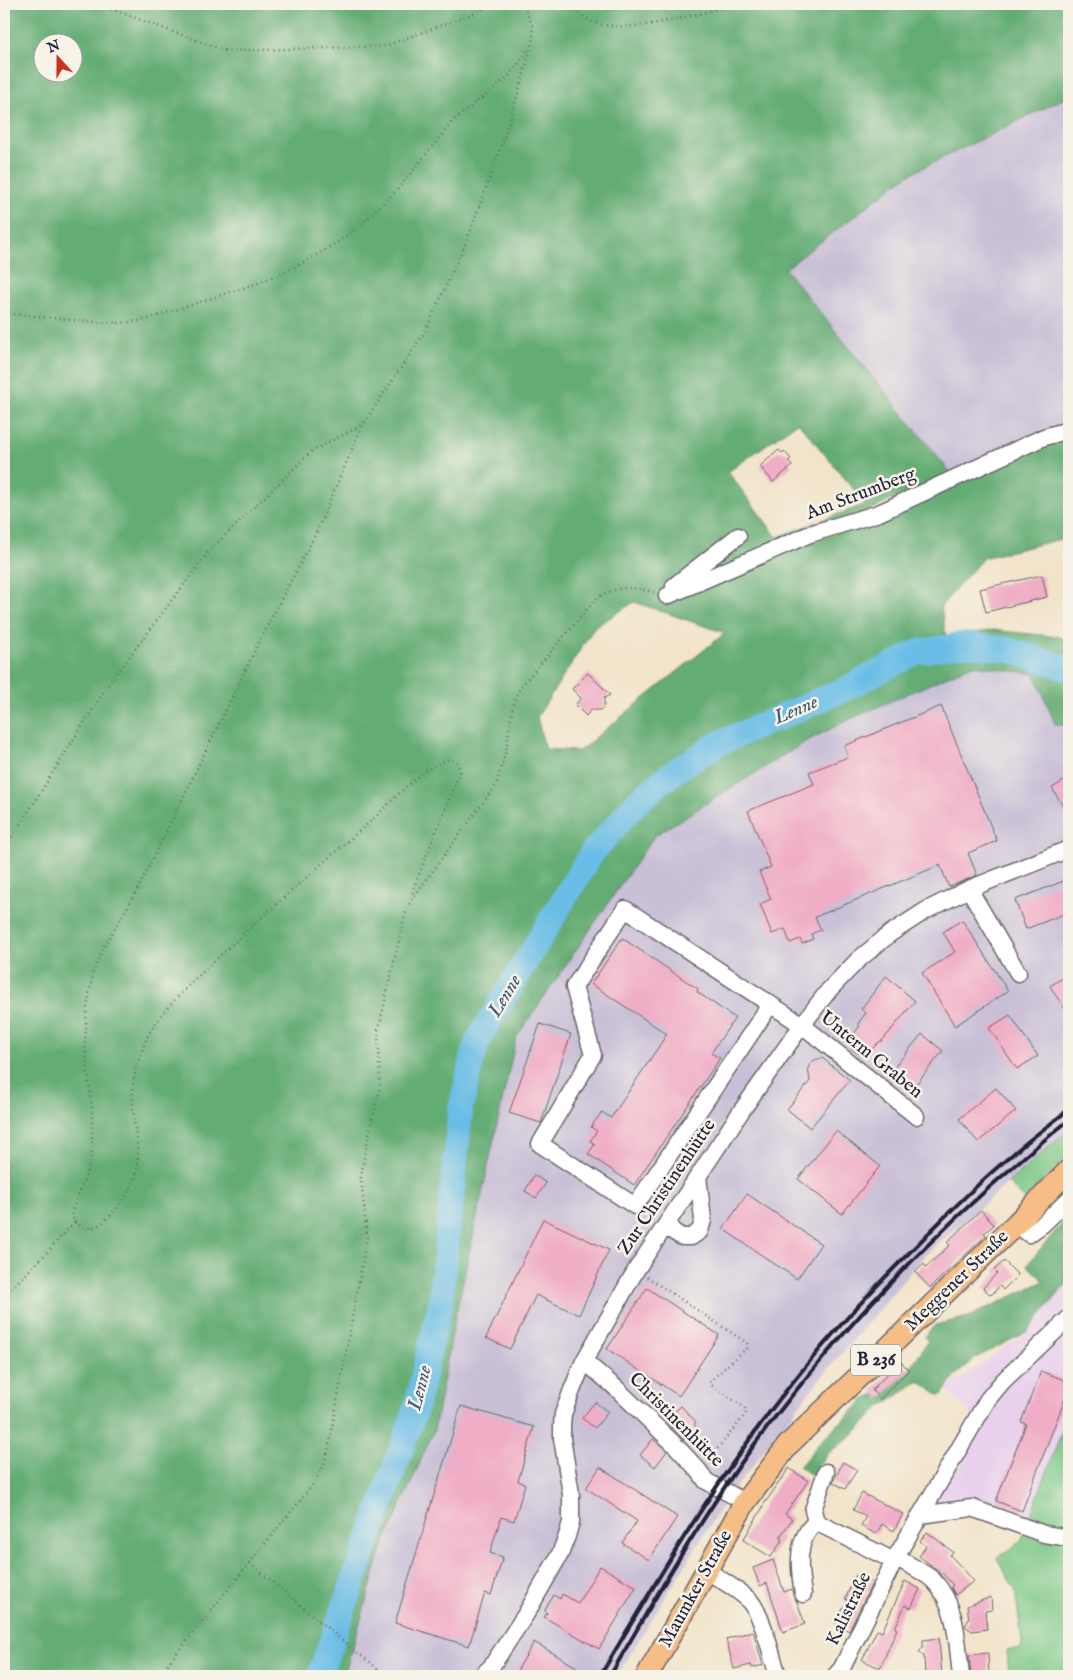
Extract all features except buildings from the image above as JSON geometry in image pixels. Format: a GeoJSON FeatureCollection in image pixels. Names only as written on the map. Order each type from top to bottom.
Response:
{"type":"FeatureCollection","features":[{"type":"Feature","properties":{"kind":"main road","name":"Meggener Straße"},"geometry":{"type":"LineString","coordinates":[[744,1502],[789,1444],[1016,1224],[1069,1170]]}},
{"type":"Feature","properties":{"kind":"main road","name":"Maumker Straße"},"geometry":{"type":"LineString","coordinates":[[647,1676],[744,1502]]}},
{"type":"Feature","properties":{"kind":"street","name":"Am Strumberg"},"geometry":{"type":"LineString","coordinates":[[667,596],[810,534],[879,513],[1044,437],[1069,430]]}},
{"type":"Feature","properties":{"kind":"street"},"geometry":{"type":"LineString","coordinates":[[667,596],[674,587],[738,536]]}},
{"type":"Feature","properties":{"kind":"street","name":"Zur Christinenhütte"},"geometry":{"type":"LineString","coordinates":[[481,1676],[491,1667],[526,1614],[568,1536],[571,1522],[571,1494],[562,1438],[563,1414],[584,1361],[636,1270],[802,1025],[829,990],[858,960],[925,911],[969,889],[1069,849]]}},
{"type":"Feature","properties":{"kind":"street"},"geometry":{"type":"LineString","coordinates":[[969,889],[1018,973]]}},
{"type":"Feature","properties":{"kind":"street","name":"Unterm Graben"},"geometry":{"type":"LineString","coordinates":[[770,1005],[635,1206],[540,1144],[593,1055],[574,987],[625,909],[802,1025],[916,1116]]}},
{"type":"Feature","properties":{"kind":"street"},"geometry":{"type":"LineString","coordinates":[[668,1221],[672,1231],[682,1238],[691,1237],[700,1230],[703,1220],[698,1176]]}},
{"type":"Feature","properties":{"kind":"street"},"geometry":{"type":"LineString","coordinates":[[1016,1224],[1029,1234],[1044,1224],[1069,1198]]}},
{"type":"Feature","properties":{"kind":"street","name":"Kalistraße"},"geometry":{"type":"LineString","coordinates":[[836,1676],[842,1668],[895,1559],[988,1400],[1003,1380],[1069,1318]]}},
{"type":"Feature","properties":{"kind":"street","name":"Christinenhütte"},"geometry":{"type":"LineString","coordinates":[[584,1361],[628,1400],[700,1471],[706,1480],[744,1502]]}},
{"type":"Feature","properties":{"kind":"street"},"geometry":{"type":"LineString","coordinates":[[816,1522],[813,1510],[826,1472]]}},
{"type":"Feature","properties":{"kind":"street"},"geometry":{"type":"LineString","coordinates":[[920,1515],[972,1508],[1044,1534],[1069,1538]]}},
{"type":"Feature","properties":{"kind":"street"},"geometry":{"type":"LineString","coordinates":[[816,1522],[895,1559],[932,1579],[945,1597],[955,1620],[961,1676]]}},
{"type":"Feature","properties":{"kind":"street"},"geometry":{"type":"LineString","coordinates":[[804,1594],[799,1569],[800,1553],[809,1529],[816,1522]]}},
{"type":"Feature","properties":{"kind":"street"},"geometry":{"type":"LineString","coordinates":[[706,1570],[740,1592],[752,1604],[759,1616],[778,1676]]}},
{"type":"Feature","properties":{"kind":"path"},"geometry":{"type":"LineString","coordinates":[[98,4],[226,51],[386,46],[475,13],[491,4]]}},
{"type":"Feature","properties":{"kind":"path"},"geometry":{"type":"LineString","coordinates":[[412,898],[413,889],[460,772],[457,762],[448,759],[438,763],[412,783],[268,910],[186,988],[151,1031],[137,1066],[134,1089],[133,1116],[138,1148],[135,1178],[121,1202],[105,1222],[88,1228],[80,1227],[75,1222],[72,1216],[73,1209],[90,1163],[92,1149],[92,1110],[85,1045],[87,1006],[93,973],[103,948],[140,887],[261,638],[316,533],[363,424],[425,332],[467,240],[501,147],[522,82],[533,38],[532,24],[522,4]]}},
{"type":"Feature","properties":{"kind":"path"},"geometry":{"type":"LineString","coordinates":[[567,4],[580,15],[596,23],[617,26],[657,24],[736,4]]}},
{"type":"Feature","properties":{"kind":"path"},"geometry":{"type":"LineString","coordinates":[[4,313],[93,322],[123,323],[145,320],[258,283],[293,268],[327,249],[370,217],[397,190],[454,120],[508,77],[530,47]]}},
{"type":"Feature","properties":{"kind":"path"},"geometry":{"type":"LineString","coordinates":[[4,850],[108,684],[210,550],[312,451],[363,424]]}},
{"type":"Feature","properties":{"kind":"path"},"geometry":{"type":"LineString","coordinates":[[158,1676],[315,1482],[323,1467],[328,1451],[367,1236],[361,1178],[380,1087],[378,1031],[405,914],[412,898],[496,784],[506,751],[517,693],[589,606],[604,594],[628,587],[641,588],[667,596]]}},
{"type":"Feature","properties":{"kind":"path"},"geometry":{"type":"LineString","coordinates":[[4,1295],[75,1222]]}},
{"type":"Feature","properties":{"kind":"path"},"geometry":{"type":"LineString","coordinates":[[636,1270],[747,1342],[748,1345],[710,1381],[711,1385],[744,1408],[746,1414],[700,1471]]}},
{"type":"Feature","properties":{"kind":"path"},"geometry":{"type":"LineString","coordinates":[[250,1563],[370,1662],[384,1676]]}},
{"type":"Feature","properties":{"kind":"shaded area"},"geometry":{"type":"Polygon","coordinates":[[[1069,96],[1069,426],[951,473],[785,269],[908,175],[1069,96]]]}},
{"type":"Feature","properties":{"kind":"shaded area"},"geometry":{"type":"Polygon","coordinates":[[[973,665],[1035,674],[1055,724],[1069,726],[1069,1130],[924,1256],[815,1385],[722,1505],[617,1676],[344,1676],[381,1551],[434,1430],[456,1313],[516,1038],[654,836],[805,742],[848,720],[973,665]]]}},
{"type":"Feature","properties":{"kind":"shaded area"},"geometry":{"type":"Polygon","coordinates":[[[1069,1281],[1069,1419],[1062,1431],[1030,1516],[990,1502],[914,1513],[976,1420],[946,1388],[1028,1331],[1069,1281]]]}},
{"type":"Feature","properties":{"kind":"green space"},"geometry":{"type":"Polygon","coordinates":[[[4,4],[90,4],[103,9],[102,4],[1069,4],[1069,96],[908,175],[785,269],[951,473],[737,571],[900,509],[1069,434],[1069,537],[983,558],[941,606],[946,638],[993,630],[1060,637],[1069,641],[1069,726],[1055,724],[1035,674],[973,665],[848,720],[805,742],[654,836],[516,1038],[456,1313],[434,1430],[381,1551],[344,1676],[4,1676],[4,4]],[[798,422],[728,472],[777,537],[866,504],[798,422]],[[634,602],[594,628],[537,717],[545,749],[579,751],[725,633],[634,602]]]}},
{"type":"Feature","properties":{"kind":"green space"},"geometry":{"type":"Polygon","coordinates":[[[1069,1130],[1069,1154],[1025,1199],[1008,1183],[1069,1130]]]}},
{"type":"Feature","properties":{"kind":"green space"},"geometry":{"type":"Polygon","coordinates":[[[1069,1215],[1069,1281],[1028,1331],[976,1358],[956,1375],[941,1396],[919,1381],[880,1407],[858,1430],[826,1455],[812,1475],[799,1467],[822,1440],[865,1399],[879,1392],[909,1370],[928,1341],[924,1336],[935,1325],[968,1317],[1044,1281],[1027,1265],[1069,1215]]]}},
{"type":"Feature","properties":{"kind":"green space"},"geometry":{"type":"Polygon","coordinates":[[[1069,1419],[1069,1676],[1009,1676],[1007,1650],[1021,1649],[1022,1641],[1015,1590],[997,1558],[1021,1541],[1062,1431],[1069,1419]]]}},
{"type":"Feature","properties":{"kind":"waterway","name":"Lenne"},"geometry":{"type":"LineString","coordinates":[[319,1676],[414,1414],[440,1306],[461,1106],[477,1042],[591,854],[637,802],[672,773],[717,744],[843,690],[917,652],[964,644],[1007,649],[1069,669]]}},
{"type":"Feature","properties":{"kind":"railway"},"geometry":{"type":"LineString","coordinates":[[600,1676],[671,1558],[727,1471],[806,1365],[871,1292],[952,1210],[1000,1165],[1069,1109]]}},
{"type":"Feature","properties":{"kind":"railway"},"geometry":{"type":"LineString","coordinates":[[610,1676],[661,1588],[715,1501],[754,1445],[825,1356],[862,1313],[941,1232],[1025,1156],[1069,1120]]}}]}
